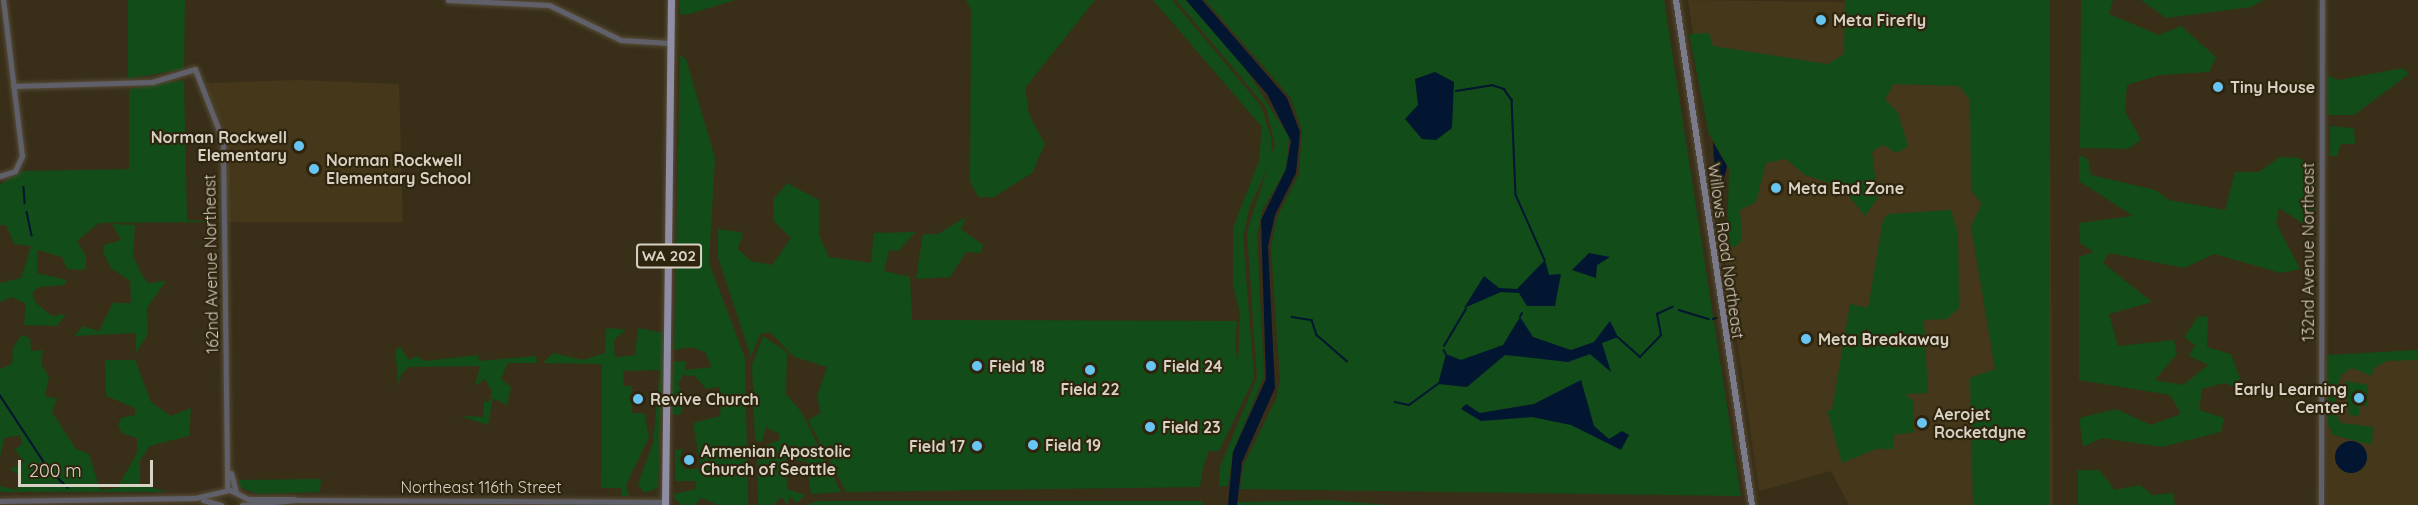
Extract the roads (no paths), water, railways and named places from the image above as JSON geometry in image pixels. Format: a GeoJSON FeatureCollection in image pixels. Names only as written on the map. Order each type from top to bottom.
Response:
{"type":"FeatureCollection","features":[{"type":"Feature","properties":{"kind":"main road","name":"WA 202"},"geometry":{"type":"LineString","coordinates":[[665,503],[671,0]]}},
{"type":"Feature","properties":{"kind":"main road","name":"Willows Road Northeast"},"geometry":{"type":"LineString","coordinates":[[1676,0],[1752,505]]}},
{"type":"Feature","properties":{"kind":"street"},"geometry":{"type":"LineString","coordinates":[[0,176],[11,174],[22,156],[3,0]]}},
{"type":"Feature","properties":{"kind":"street"},"geometry":{"type":"LineString","coordinates":[[448,0],[540,3],[621,40],[670,43]]}},
{"type":"Feature","properties":{"kind":"street","name":"132nd Avenue Northeast"},"geometry":{"type":"LineString","coordinates":[[2321,505],[2322,0]]}},
{"type":"Feature","properties":{"kind":"street","name":"162nd Avenue Northeast"},"geometry":{"type":"LineString","coordinates":[[13,86],[152,82],[195,69],[223,141],[229,464],[221,505]]}},
{"type":"Feature","properties":{"kind":"street","name":"162nd Avenue Northeast"},"geometry":{"type":"LineString","coordinates":[[229,464],[240,505]]}},
{"type":"Feature","properties":{"kind":"street","name":"Northeast 116th Street"},"geometry":{"type":"LineString","coordinates":[[151,500],[224,492],[296,500],[665,503]]}},
{"type":"Feature","properties":{"kind":"street","name":"Northeast 116th Street"},"geometry":{"type":"LineString","coordinates":[[0,501],[151,500],[221,505]]}},
{"type":"Feature","properties":{"kind":"street","name":"Northeast 116th Street"},"geometry":{"type":"LineString","coordinates":[[240,505],[296,500]]}},
{"type":"Feature","properties":{"kind":"water"},"geometry":{"type":"Polygon","coordinates":[[[1186,0],[1202,0],[1287,98],[1300,132],[1296,173],[1275,215],[1268,246],[1275,388],[1242,462],[1237,505],[1228,505],[1233,452],[1266,379],[1261,220],[1286,169],[1291,141],[1267,94],[1186,0]]]}},
{"type":"Feature","properties":{"kind":"water"},"geometry":{"type":"Polygon","coordinates":[[[1435,72],[1454,82],[1452,128],[1436,140],[1422,139],[1405,119],[1418,105],[1415,79],[1435,72]]]}},
{"type":"Feature","properties":{"kind":"water"},"geometry":{"type":"Polygon","coordinates":[[[1713,142],[1727,166],[1720,196],[1716,194],[1713,142]]]}},
{"type":"Feature","properties":{"kind":"water"},"geometry":{"type":"Polygon","coordinates":[[[1589,253],[1610,257],[1597,265],[1596,278],[1572,270],[1589,253]]]}},
{"type":"Feature","properties":{"kind":"water"},"geometry":{"type":"Polygon","coordinates":[[[1545,260],[1549,275],[1561,274],[1555,306],[1527,306],[1519,293],[1501,292],[1464,308],[1484,276],[1499,288],[1517,289],[1545,260]]]}},
{"type":"Feature","properties":{"kind":"water"},"geometry":{"type":"Polygon","coordinates":[[[1520,317],[1533,337],[1571,350],[1594,342],[1610,321],[1618,337],[1602,343],[1611,372],[1590,354],[1568,362],[1505,355],[1467,387],[1438,384],[1446,354],[1461,360],[1503,345],[1520,317]]]}},
{"type":"Feature","properties":{"kind":"water"},"geometry":{"type":"Polygon","coordinates":[[[1581,380],[1594,426],[1609,439],[1622,431],[1629,435],[1621,450],[1571,425],[1532,417],[1481,421],[1461,409],[1466,404],[1480,413],[1534,404],[1581,380]]]}},
{"type":"Feature","properties":{"kind":"water"},"geometry":{"type":"Polygon","coordinates":[[[2351,441],[2362,446],[2367,457],[2362,468],[2351,473],[2340,468],[2335,457],[2340,446],[2351,441]]]}},
{"type":"Feature","properties":{"kind":"waterway"},"geometry":{"type":"LineString","coordinates":[[1456,91],[1492,85],[1504,89],[1512,100],[1516,195],[1545,260]]}},
{"type":"Feature","properties":{"kind":"waterway"},"geometry":{"type":"LineString","coordinates":[[24,187],[25,203]]}},
{"type":"Feature","properties":{"kind":"waterway"},"geometry":{"type":"LineString","coordinates":[[27,212],[32,235]]}},
{"type":"Feature","properties":{"kind":"waterway"},"geometry":{"type":"LineString","coordinates":[[1618,337],[1640,357],[1661,335],[1657,314],[1672,307]]}},
{"type":"Feature","properties":{"kind":"waterway"},"geometry":{"type":"LineString","coordinates":[[1444,346],[1466,309]]}},
{"type":"Feature","properties":{"kind":"waterway"},"geometry":{"type":"LineString","coordinates":[[1679,310],[1709,319]]}},
{"type":"Feature","properties":{"kind":"waterway"},"geometry":{"type":"LineString","coordinates":[[1520,317],[1522,313]]}},
{"type":"Feature","properties":{"kind":"waterway"},"geometry":{"type":"LineString","coordinates":[[1292,317],[1312,320],[1317,335],[1347,361]]}},
{"type":"Feature","properties":{"kind":"waterway"},"geometry":{"type":"LineString","coordinates":[[1713,319],[1717,318]]}},
{"type":"Feature","properties":{"kind":"waterway"},"geometry":{"type":"LineString","coordinates":[[1444,350],[1446,354]]}},
{"type":"Feature","properties":{"kind":"waterway"},"geometry":{"type":"LineString","coordinates":[[1395,402],[1409,405],[1438,384]]}},
{"type":"Feature","properties":{"kind":"waterway"},"geometry":{"type":"LineString","coordinates":[[0,395],[48,468],[68,488]]}},
{"type":"Feature","properties":{"kind":"place","name":"Meta Firefly"},"geometry":{"type":"Point","coordinates":[1821,20]}},
{"type":"Feature","properties":{"kind":"place","name":"Tiny House"},"geometry":{"type":"Point","coordinates":[2218,87]}},
{"type":"Feature","properties":{"kind":"place","name":"Norman Rockwell Elementary"},"geometry":{"type":"Point","coordinates":[299,146]}},
{"type":"Feature","properties":{"kind":"place","name":"Norman Rockwell Elementary School"},"geometry":{"type":"Point","coordinates":[314,169]}},
{"type":"Feature","properties":{"kind":"place","name":"Meta End Zone"},"geometry":{"type":"Point","coordinates":[1776,188]}},
{"type":"Feature","properties":{"kind":"place","name":"Meta Breakaway"},"geometry":{"type":"Point","coordinates":[1806,339]}},
{"type":"Feature","properties":{"kind":"place","name":"Field 18"},"geometry":{"type":"Point","coordinates":[977,366]}},
{"type":"Feature","properties":{"kind":"place","name":"Field 24"},"geometry":{"type":"Point","coordinates":[1151,366]}},
{"type":"Feature","properties":{"kind":"place","name":"Field 22"},"geometry":{"type":"Point","coordinates":[1090,370]}},
{"type":"Feature","properties":{"kind":"place","name":"Early Learning Center"},"geometry":{"type":"Point","coordinates":[2359,398]}},
{"type":"Feature","properties":{"kind":"place","name":"Revive Church"},"geometry":{"type":"Point","coordinates":[638,399]}},
{"type":"Feature","properties":{"kind":"place","name":"Aerojet Rocketdyne"},"geometry":{"type":"Point","coordinates":[1922,423]}},
{"type":"Feature","properties":{"kind":"place","name":"Field 23"},"geometry":{"type":"Point","coordinates":[1150,427]}},
{"type":"Feature","properties":{"kind":"place","name":"Field 19"},"geometry":{"type":"Point","coordinates":[1033,445]}},
{"type":"Feature","properties":{"kind":"place","name":"Field 17"},"geometry":{"type":"Point","coordinates":[977,446]}},
{"type":"Feature","properties":{"kind":"place","name":"Armenian Apostolic Church of Seattle"},"geometry":{"type":"Point","coordinates":[689,460]}}]}
